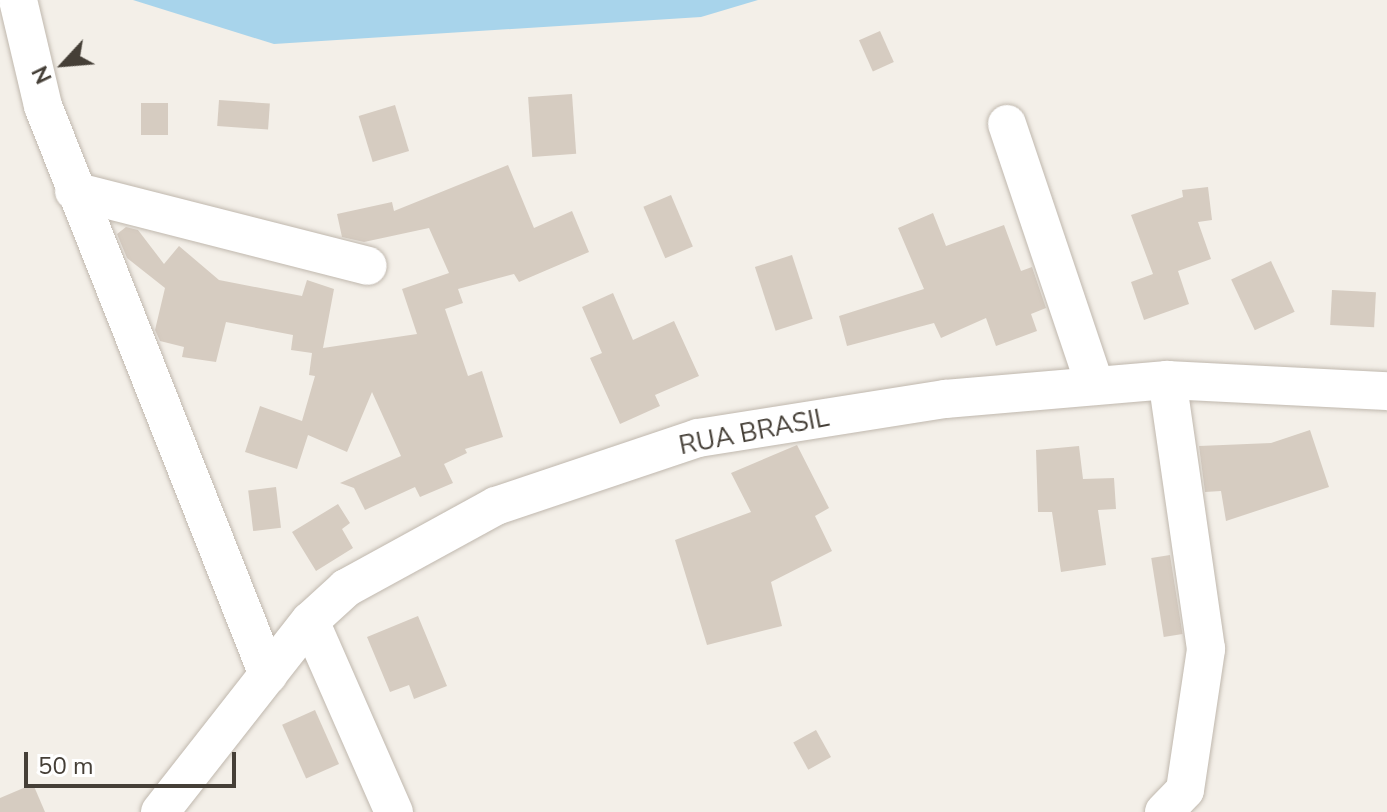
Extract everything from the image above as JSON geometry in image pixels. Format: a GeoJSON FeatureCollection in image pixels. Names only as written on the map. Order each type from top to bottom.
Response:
{"type":"FeatureCollection","features":[{"type":"Feature","properties":{"kind":"street"},"geometry":{"type":"LineString","coordinates":[[18,3],[43,106],[74,191],[268,675]]}},
{"type":"Feature","properties":{"kind":"street"},"geometry":{"type":"LineString","coordinates":[[1007,124],[1095,386]]}},
{"type":"Feature","properties":{"kind":"street"},"geometry":{"type":"LineString","coordinates":[[74,191],[368,266]]}},
{"type":"Feature","properties":{"kind":"street"},"geometry":{"type":"LineString","coordinates":[[1164,812],[1185,790],[1206,649],[1167,380]]}},
{"type":"Feature","properties":{"kind":"street","name":"RUA BRASIL"},"geometry":{"type":"LineString","coordinates":[[160,812],[310,621],[346,588],[496,506],[698,438],[945,399],[1167,380],[1387,391]]}},
{"type":"Feature","properties":{"kind":"street"},"geometry":{"type":"LineString","coordinates":[[310,621],[394,812]]}},
{"type":"Feature","properties":{"kind":"water"},"geometry":{"type":"Polygon","coordinates":[[[133,0],[758,0],[701,17],[274,44],[133,0]]]}},
{"type":"Feature","properties":{"kind":"building"},"geometry":{"type":"Polygon","coordinates":[[[880,31],[894,62],[873,71],[859,40],[880,31]]]}},
{"type":"Feature","properties":{"kind":"building"},"geometry":{"type":"Polygon","coordinates":[[[572,94],[576,154],[532,157],[528,97],[572,94]]]}},
{"type":"Feature","properties":{"kind":"building"},"geometry":{"type":"Polygon","coordinates":[[[219,100],[270,104],[268,129],[217,126],[219,100]]]}},
{"type":"Feature","properties":{"kind":"building"},"geometry":{"type":"Polygon","coordinates":[[[141,103],[168,103],[168,135],[141,135],[141,103]]]}},
{"type":"Feature","properties":{"kind":"building"},"geometry":{"type":"Polygon","coordinates":[[[395,105],[409,151],[373,162],[359,116],[395,105]]]}},
{"type":"Feature","properties":{"kind":"building"},"geometry":{"type":"Polygon","coordinates":[[[508,165],[534,228],[572,211],[589,252],[519,282],[514,274],[458,289],[463,303],[445,309],[468,376],[482,371],[503,437],[465,449],[467,453],[444,464],[453,483],[420,497],[415,487],[365,510],[354,488],[340,483],[401,456],[372,392],[347,452],[308,435],[297,469],[245,452],[260,406],[302,421],[315,376],[309,375],[312,353],[291,350],[293,335],[226,322],[216,362],[182,357],[184,347],[160,341],[155,330],[165,288],[127,258],[117,234],[126,227],[138,230],[164,264],[179,246],[219,280],[302,296],[307,280],[334,289],[323,348],[417,334],[402,289],[449,273],[429,228],[364,242],[342,237],[337,214],[392,202],[394,211],[508,165]]]}},
{"type":"Feature","properties":{"kind":"building"},"geometry":{"type":"Polygon","coordinates":[[[1208,187],[1212,220],[1198,222],[1211,259],[1178,271],[1189,304],[1144,320],[1131,282],[1153,274],[1131,215],[1183,197],[1182,190],[1208,187]]]}},
{"type":"Feature","properties":{"kind":"building"},"geometry":{"type":"Polygon","coordinates":[[[671,195],[693,247],[665,258],[643,207],[671,195]]]}},
{"type":"Feature","properties":{"kind":"building"},"geometry":{"type":"Polygon","coordinates":[[[933,213],[946,246],[1004,225],[1021,271],[1032,267],[1046,308],[1031,314],[1037,331],[996,346],[986,318],[941,338],[934,323],[847,346],[839,316],[924,289],[898,228],[933,213]]]}},
{"type":"Feature","properties":{"kind":"building"},"geometry":{"type":"Polygon","coordinates":[[[792,255],[813,319],[776,331],[755,267],[792,255]]]}},
{"type":"Feature","properties":{"kind":"building"},"geometry":{"type":"Polygon","coordinates":[[[1271,261],[1295,312],[1255,330],[1231,280],[1271,261]]]}},
{"type":"Feature","properties":{"kind":"building"},"geometry":{"type":"Polygon","coordinates":[[[1332,290],[1376,292],[1374,327],[1330,325],[1332,290]]]}},
{"type":"Feature","properties":{"kind":"building"},"geometry":{"type":"Polygon","coordinates":[[[613,293],[633,340],[674,321],[699,376],[655,395],[660,406],[620,424],[590,358],[602,353],[582,307],[613,293]]]}},
{"type":"Feature","properties":{"kind":"building"},"geometry":{"type":"Polygon","coordinates":[[[1310,430],[1329,487],[1226,521],[1221,491],[1205,492],[1199,446],[1271,443],[1310,430]]]}},
{"type":"Feature","properties":{"kind":"building"},"geometry":{"type":"Polygon","coordinates":[[[797,445],[829,508],[815,516],[832,551],[771,582],[782,626],[707,645],[675,540],[751,512],[731,473],[797,445]]]}},
{"type":"Feature","properties":{"kind":"building"},"geometry":{"type":"Polygon","coordinates":[[[1079,446],[1083,479],[1114,478],[1116,509],[1098,510],[1106,565],[1061,572],[1052,512],[1038,512],[1036,450],[1079,446]]]}},
{"type":"Feature","properties":{"kind":"building"},"geometry":{"type":"Polygon","coordinates":[[[276,487],[281,528],[253,531],[248,490],[276,487]]]}},
{"type":"Feature","properties":{"kind":"building"},"geometry":{"type":"Polygon","coordinates":[[[338,504],[350,523],[342,529],[353,548],[316,571],[292,532],[338,504]]]}},
{"type":"Feature","properties":{"kind":"building"},"geometry":{"type":"Polygon","coordinates":[[[1170,555],[1183,634],[1164,637],[1151,558],[1170,555]]]}},
{"type":"Feature","properties":{"kind":"building"},"geometry":{"type":"Polygon","coordinates":[[[418,616],[447,686],[414,699],[409,685],[390,692],[367,637],[418,616]]]}},
{"type":"Feature","properties":{"kind":"building"},"geometry":{"type":"Polygon","coordinates":[[[315,710],[339,764],[306,779],[282,725],[315,710]]]}},
{"type":"Feature","properties":{"kind":"building"},"geometry":{"type":"Polygon","coordinates":[[[816,730],[831,757],[808,770],[793,743],[816,730]]]}},
{"type":"Feature","properties":{"kind":"building"},"geometry":{"type":"Polygon","coordinates":[[[33,784],[45,812],[0,812],[0,798],[33,784]]]}}]}
